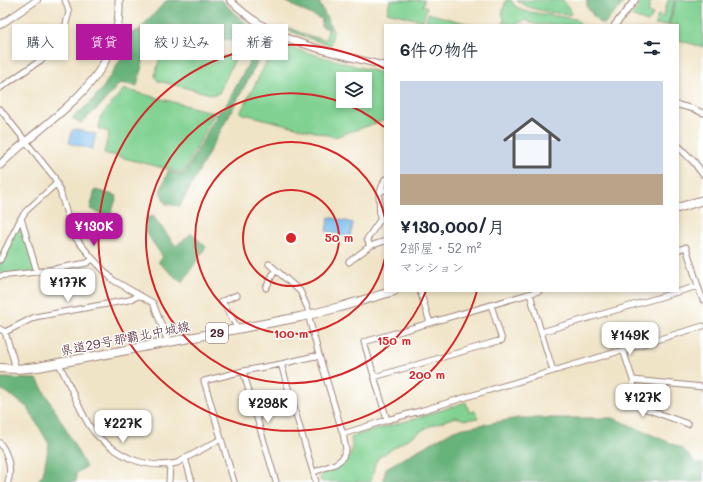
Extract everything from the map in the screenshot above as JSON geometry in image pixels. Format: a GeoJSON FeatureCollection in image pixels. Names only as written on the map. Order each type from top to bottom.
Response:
{"type":"FeatureCollection","features":[{"type":"Feature","properties":{"kind":"main road"},"geometry":{"type":"LineString","coordinates":[[0,165],[26,141],[55,119],[69,106],[84,91],[99,72],[116,37],[119,0]]}},
{"type":"Feature","properties":{"kind":"main road"},"geometry":{"type":"LineString","coordinates":[[679,208],[703,200]]}},
{"type":"Feature","properties":{"kind":"main road","name":"県道29号那覇北中城線"},"geometry":{"type":"LineString","coordinates":[[0,368],[16,369],[59,364],[309,315],[391,292]]}},
{"type":"Feature","properties":{"kind":"street"},"geometry":{"type":"LineString","coordinates":[[0,25],[37,0]]}},
{"type":"Feature","properties":{"kind":"street"},"geometry":{"type":"LineString","coordinates":[[0,88],[60,47],[69,12],[65,0]]}},
{"type":"Feature","properties":{"kind":"street"},"geometry":{"type":"LineString","coordinates":[[230,0],[256,21],[287,39],[384,66]]}},
{"type":"Feature","properties":{"kind":"street"},"geometry":{"type":"LineString","coordinates":[[616,24],[636,0]]}},
{"type":"Feature","properties":{"kind":"street"},"geometry":{"type":"LineString","coordinates":[[679,105],[703,113]]}},
{"type":"Feature","properties":{"kind":"street"},"geometry":{"type":"LineString","coordinates":[[0,109],[54,177],[60,191],[73,236],[113,280],[153,303],[168,342]]}},
{"type":"Feature","properties":{"kind":"street"},"geometry":{"type":"LineString","coordinates":[[679,148],[694,162],[703,174]]}},
{"type":"Feature","properties":{"kind":"street"},"geometry":{"type":"LineString","coordinates":[[0,260],[26,211],[57,183]]}},
{"type":"Feature","properties":{"kind":"street"},"geometry":{"type":"LineString","coordinates":[[370,246],[367,239],[380,220],[380,195],[383,191]]}},
{"type":"Feature","properties":{"kind":"street"},"geometry":{"type":"LineString","coordinates":[[21,218],[37,272]]}},
{"type":"Feature","properties":{"kind":"street"},"geometry":{"type":"LineString","coordinates":[[349,262],[370,246],[384,242]]}},
{"type":"Feature","properties":{"kind":"street"},"geometry":{"type":"LineString","coordinates":[[679,250],[686,248],[703,300]]}},
{"type":"Feature","properties":{"kind":"street"},"geometry":{"type":"LineString","coordinates":[[0,276],[37,272],[87,263],[93,259]]}},
{"type":"Feature","properties":{"kind":"street"},"geometry":{"type":"LineString","coordinates":[[269,264],[300,291],[308,309],[319,355],[343,434],[346,449],[342,459],[335,464],[314,472]]}},
{"type":"Feature","properties":{"kind":"street"},"geometry":{"type":"LineString","coordinates":[[266,288],[275,270]]}},
{"type":"Feature","properties":{"kind":"street"},"geometry":{"type":"LineString","coordinates":[[679,292],[698,286]]}},
{"type":"Feature","properties":{"kind":"street"},"geometry":{"type":"LineString","coordinates":[[420,292],[430,323]]}},
{"type":"Feature","properties":{"kind":"street"},"geometry":{"type":"LineString","coordinates":[[387,420],[364,342],[535,292]]}},
{"type":"Feature","properties":{"kind":"street"},"geometry":{"type":"LineString","coordinates":[[541,332],[678,292]]}},
{"type":"Feature","properties":{"kind":"street"},"geometry":{"type":"LineString","coordinates":[[530,294],[553,371]]}},
{"type":"Feature","properties":{"kind":"street"},"geometry":{"type":"LineString","coordinates":[[237,295],[222,301],[238,329]]}},
{"type":"Feature","properties":{"kind":"street"},"geometry":{"type":"LineString","coordinates":[[5,332],[35,317],[129,300],[140,296]]}},
{"type":"Feature","properties":{"kind":"street"},"geometry":{"type":"LineString","coordinates":[[374,377],[502,340],[491,305]]}},
{"type":"Feature","properties":{"kind":"street"},"geometry":{"type":"LineString","coordinates":[[343,434],[703,326]]}},
{"type":"Feature","properties":{"kind":"street"},"geometry":{"type":"LineString","coordinates":[[0,329],[5,332],[16,369]]}},
{"type":"Feature","properties":{"kind":"street"},"geometry":{"type":"LineString","coordinates":[[623,350],[633,380],[635,401],[646,410],[688,424]]}},
{"type":"Feature","properties":{"kind":"street"},"geometry":{"type":"LineString","coordinates":[[234,482],[204,381],[319,355]]}},
{"type":"Feature","properties":{"kind":"street"},"geometry":{"type":"LineString","coordinates":[[59,364],[86,421],[94,432],[112,448],[137,461],[170,465],[177,463],[221,439]]}},
{"type":"Feature","properties":{"kind":"street"},"geometry":{"type":"LineString","coordinates":[[281,364],[316,482]]}},
{"type":"Feature","properties":{"kind":"street"},"geometry":{"type":"LineString","coordinates":[[243,371],[276,482]]}},
{"type":"Feature","properties":{"kind":"street"},"geometry":{"type":"LineString","coordinates":[[633,380],[703,387]]}},
{"type":"Feature","properties":{"kind":"street"},"geometry":{"type":"LineString","coordinates":[[0,443],[9,464],[10,474],[8,482]]}},
{"type":"Feature","properties":{"kind":"street"},"geometry":{"type":"LineString","coordinates":[[185,458],[192,482]]}},
{"type":"Feature","properties":{"kind":"street"},"geometry":{"type":"LineString","coordinates":[[169,482],[170,465]]}},
{"type":"Feature","properties":{"kind":"green space"},"geometry":{"type":"Polygon","coordinates":[[[167,0],[222,0],[247,24],[232,24],[232,42],[224,39],[224,24],[145,24],[167,0]]]}},
{"type":"Feature","properties":{"kind":"green space"},"geometry":{"type":"Polygon","coordinates":[[[284,0],[319,0],[331,27],[328,29],[321,26],[322,19],[293,6],[284,0]]]}},
{"type":"Feature","properties":{"kind":"green space"},"geometry":{"type":"Polygon","coordinates":[[[390,0],[424,0],[423,6],[427,7],[423,21],[387,12],[390,0]]]}},
{"type":"Feature","properties":{"kind":"green space"},"geometry":{"type":"Polygon","coordinates":[[[506,0],[511,0],[515,6],[524,11],[576,19],[580,24],[535,24],[525,20],[516,24],[508,24],[503,23],[504,19],[502,14],[506,0]]]}},
{"type":"Feature","properties":{"kind":"green space"},"geometry":{"type":"Polygon","coordinates":[[[517,0],[563,0],[572,13],[569,15],[534,9],[517,0]]]}},
{"type":"Feature","properties":{"kind":"green space"},"geometry":{"type":"Polygon","coordinates":[[[587,0],[611,0],[623,4],[604,24],[598,22],[587,7],[587,0]]]}},
{"type":"Feature","properties":{"kind":"green space"},"geometry":{"type":"Polygon","coordinates":[[[644,0],[651,0],[648,12],[653,14],[647,22],[631,16],[644,0]]]}},
{"type":"Feature","properties":{"kind":"green space"},"geometry":{"type":"Polygon","coordinates":[[[668,0],[675,0],[668,24],[655,24],[658,15],[663,17],[668,0]]]}},
{"type":"Feature","properties":{"kind":"green space"},"geometry":{"type":"Polygon","coordinates":[[[676,0],[703,0],[703,47],[679,40],[679,24],[669,24],[676,0]]]}},
{"type":"Feature","properties":{"kind":"green space"},"geometry":{"type":"Polygon","coordinates":[[[428,13],[468,24],[434,24],[426,22],[428,13]]]}},
{"type":"Feature","properties":{"kind":"green space"},"geometry":{"type":"Polygon","coordinates":[[[289,28],[306,35],[326,40],[328,30],[332,28],[331,45],[314,40],[288,30],[289,28]]]}},
{"type":"Feature","properties":{"kind":"green space"},"geometry":{"type":"Polygon","coordinates":[[[140,29],[140,60],[144,60],[137,86],[120,83],[99,107],[81,123],[72,118],[90,103],[104,86],[120,60],[132,60],[132,34],[140,29]]]}},
{"type":"Feature","properties":{"kind":"green space"},"geometry":{"type":"Polygon","coordinates":[[[288,47],[384,74],[384,120],[335,137],[240,113],[268,60],[288,60],[288,47]]]}},
{"type":"Feature","properties":{"kind":"green space"},"geometry":{"type":"Polygon","coordinates":[[[224,56],[235,60],[219,93],[214,95],[158,81],[155,76],[159,60],[224,60],[224,56]]]}},
{"type":"Feature","properties":{"kind":"green space"},"geometry":{"type":"Polygon","coordinates":[[[250,60],[259,60],[180,206],[166,204],[160,192],[168,171],[184,175],[219,111],[224,109],[250,60]]]}},
{"type":"Feature","properties":{"kind":"green space"},"geometry":{"type":"Polygon","coordinates":[[[124,89],[215,113],[183,173],[104,153],[109,132],[99,129],[100,117],[124,89]]]}},
{"type":"Feature","properties":{"kind":"green space"},"geometry":{"type":"Polygon","coordinates":[[[95,190],[117,196],[110,217],[90,209],[95,190]]]}},
{"type":"Feature","properties":{"kind":"green space"},"geometry":{"type":"Polygon","coordinates":[[[153,216],[176,246],[192,233],[206,247],[182,283],[158,262],[163,257],[145,231],[146,218],[153,216]]]}},
{"type":"Feature","properties":{"kind":"green space"},"geometry":{"type":"Polygon","coordinates":[[[21,218],[37,272],[0,276],[0,260],[21,218]]]}},
{"type":"Feature","properties":{"kind":"green space"},"geometry":{"type":"Polygon","coordinates":[[[0,378],[37,379],[86,467],[76,473],[76,482],[37,482],[43,474],[49,444],[28,408],[0,389],[0,378]]]}},
{"type":"Feature","properties":{"kind":"green space"},"geometry":{"type":"Polygon","coordinates":[[[466,402],[469,412],[475,411],[478,418],[466,420],[455,417],[428,427],[411,437],[378,458],[371,482],[321,482],[320,477],[322,473],[335,468],[349,458],[352,449],[351,439],[353,436],[417,418],[466,402]]]}},
{"type":"Feature","properties":{"kind":"green space"},"geometry":{"type":"Polygon","coordinates":[[[518,418],[613,418],[682,448],[696,463],[703,464],[703,482],[383,482],[386,468],[454,430],[518,418]]]}},
{"type":"Feature","properties":{"kind":"water"},"geometry":{"type":"Polygon","coordinates":[[[73,129],[96,134],[92,149],[69,143],[73,129]]]}},
{"type":"Feature","properties":{"kind":"water"},"geometry":{"type":"Polygon","coordinates":[[[329,217],[353,223],[350,237],[326,231],[329,217]]]}}]}
